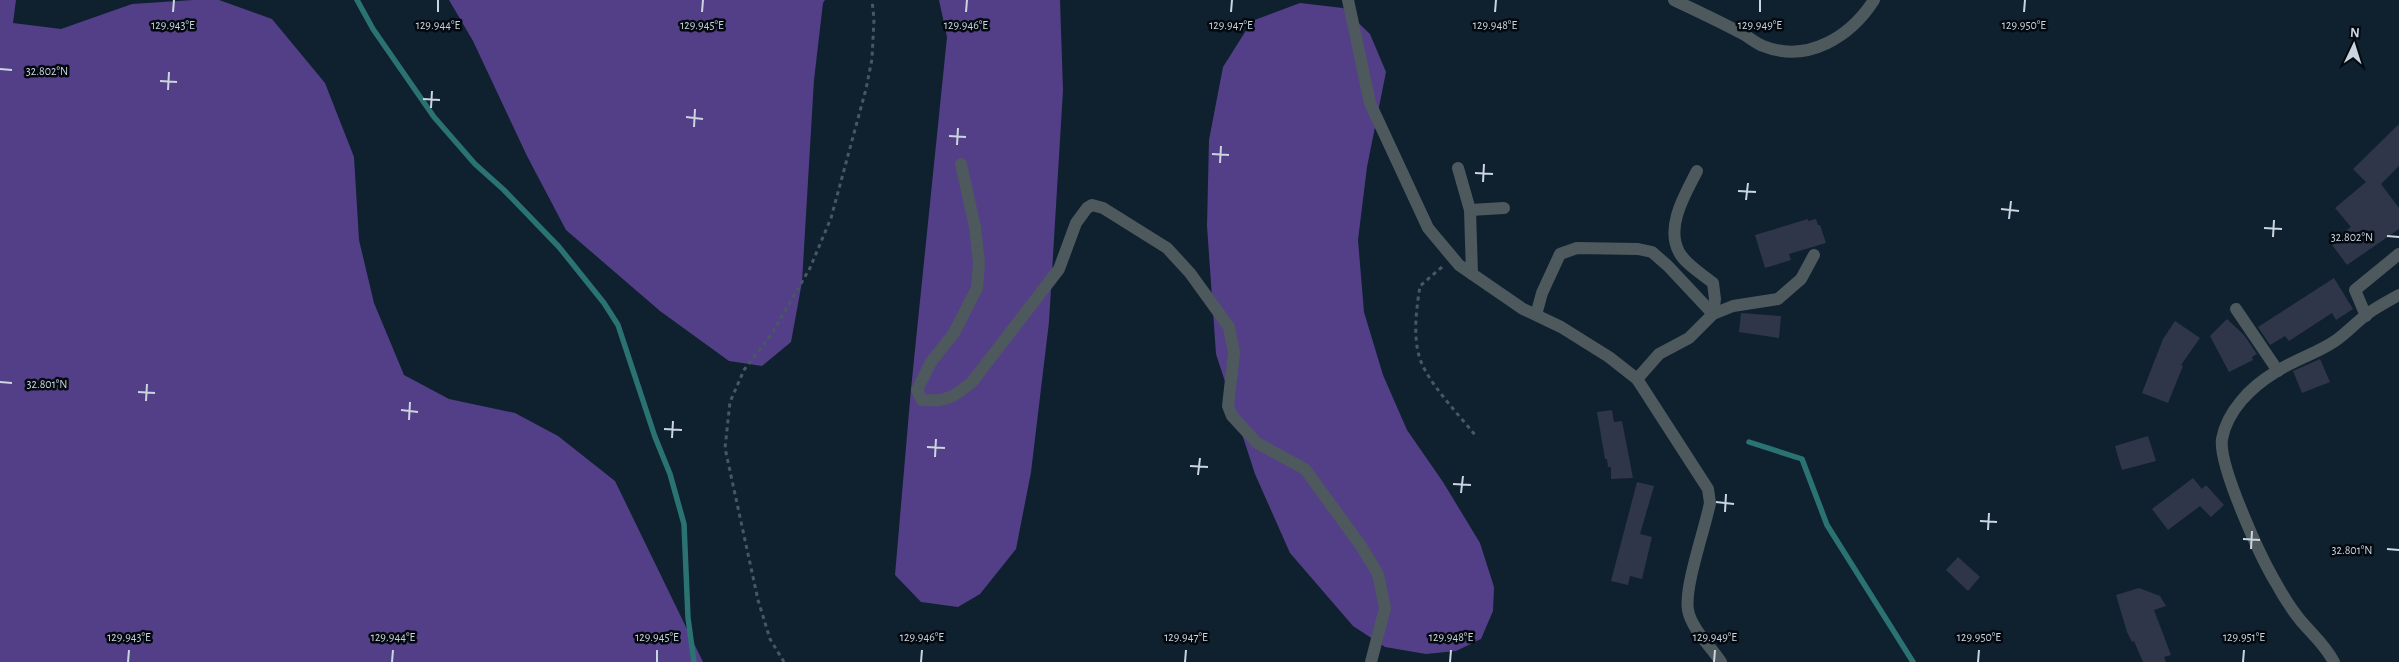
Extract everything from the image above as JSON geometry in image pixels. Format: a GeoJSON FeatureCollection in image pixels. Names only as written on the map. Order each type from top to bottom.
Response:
{"type":"FeatureCollection","features":[{"type":"Feature","properties":{"kind":"street"},"geometry":{"type":"LineString","coordinates":[[1348,0],[1370,103],[1428,228],[1453,258],[1472,274],[1523,309],[1561,327],[1609,357],[1637,379],[1708,489],[1710,503],[1688,590],[1688,610],[1696,628],[1721,662]]}},
{"type":"Feature","properties":{"kind":"street"},"geometry":{"type":"LineString","coordinates":[[1674,0],[1764,46],[1786,51],[1814,49],[1831,43],[1849,31],[1865,14],[1874,0]]}},
{"type":"Feature","properties":{"kind":"street"},"geometry":{"type":"LineString","coordinates":[[961,164],[975,227],[979,263],[977,288],[954,333],[931,362],[920,381],[917,390],[922,400],[939,402],[955,397],[972,382],[1060,269],[1076,223],[1087,208],[1092,205],[1103,208],[1168,248],[1190,273],[1229,327],[1234,353],[1228,406],[1232,416],[1257,443],[1305,469],[1378,574],[1385,608],[1371,662]]}},
{"type":"Feature","properties":{"kind":"street"},"geometry":{"type":"LineString","coordinates":[[1458,168],[1470,210],[1472,274]]}},
{"type":"Feature","properties":{"kind":"street"},"geometry":{"type":"LineString","coordinates":[[1697,171],[1677,210],[1675,236],[1679,252],[1713,283],[1715,299],[1713,314]]}},
{"type":"Feature","properties":{"kind":"street"},"geometry":{"type":"LineString","coordinates":[[1470,210],[1504,208]]}},
{"type":"Feature","properties":{"kind":"street"},"geometry":{"type":"LineString","coordinates":[[1536,315],[1542,293],[1560,254],[1577,248],[1638,249],[1652,252],[1668,266],[1713,314]]}},
{"type":"Feature","properties":{"kind":"street"},"geometry":{"type":"LineString","coordinates":[[2366,316],[2354,290],[2399,254]]}},
{"type":"Feature","properties":{"kind":"street"},"geometry":{"type":"LineString","coordinates":[[1637,379],[1659,354],[1689,338],[1713,314],[1733,306],[1778,299],[1791,290],[1801,279],[1814,255]]}},
{"type":"Feature","properties":{"kind":"street"},"geometry":{"type":"LineString","coordinates":[[2334,662],[2326,648],[2301,621],[2276,585],[2254,540],[2221,448],[2226,426],[2241,400],[2278,370],[2334,341],[2366,316],[2399,295]]}},
{"type":"Feature","properties":{"kind":"street"},"geometry":{"type":"LineString","coordinates":[[2236,309],[2278,370]]}},
{"type":"Feature","properties":{"kind":"path"},"geometry":{"type":"LineString","coordinates":[[784,662],[770,639],[758,600],[725,448],[730,402],[744,370],[771,335],[810,268],[831,218],[866,89],[872,59],[874,27],[872,0]]}},
{"type":"Feature","properties":{"kind":"path"},"geometry":{"type":"LineString","coordinates":[[1453,258],[1420,286],[1416,312],[1417,341],[1424,370],[1475,436]]}},
{"type":"Feature","properties":{"kind":"shaded area"},"geometry":{"type":"Polygon","coordinates":[[[0,0],[16,0],[13,23],[61,29],[132,4],[193,0],[219,0],[272,19],[325,83],[354,157],[359,240],[374,303],[404,375],[449,399],[515,413],[558,436],[615,481],[703,662],[0,662],[0,0]]]}},
{"type":"Feature","properties":{"kind":"shaded area"},"geometry":{"type":"Polygon","coordinates":[[[449,0],[825,0],[823,3],[814,80],[802,282],[791,342],[762,366],[729,361],[660,311],[566,230],[527,156],[473,41],[449,0]]]}},
{"type":"Feature","properties":{"kind":"shaded area"},"geometry":{"type":"Polygon","coordinates":[[[939,0],[1060,0],[1063,90],[1049,322],[1031,472],[1016,549],[980,594],[958,607],[921,602],[895,575],[911,389],[947,37],[939,0]]]}},
{"type":"Feature","properties":{"kind":"shaded area"},"geometry":{"type":"Polygon","coordinates":[[[1300,3],[1343,8],[1370,34],[1386,72],[1367,167],[1358,240],[1364,312],[1383,375],[1407,430],[1443,482],[1480,543],[1494,587],[1493,611],[1481,639],[1456,651],[1426,654],[1385,647],[1353,626],[1290,553],[1255,474],[1216,354],[1207,226],[1209,140],[1223,67],[1252,21],[1300,3]]]}},
{"type":"Feature","properties":{"kind":"building"},"geometry":{"type":"Polygon","coordinates":[[[2399,124],[2399,166],[2381,184],[2399,208],[2399,229],[2347,265],[2330,242],[2351,227],[2335,208],[2366,182],[2353,169],[2399,124]]]}},
{"type":"Feature","properties":{"kind":"building"},"geometry":{"type":"Polygon","coordinates":[[[1808,219],[1808,221],[1816,219],[1826,243],[1789,254],[1791,260],[1765,268],[1755,235],[1808,219]]]}},
{"type":"Feature","properties":{"kind":"building"},"geometry":{"type":"Polygon","coordinates":[[[2334,278],[2353,309],[2336,320],[2332,313],[2289,341],[2285,336],[2270,345],[2258,327],[2334,278]]]}},
{"type":"Feature","properties":{"kind":"building"},"geometry":{"type":"Polygon","coordinates":[[[1741,313],[1781,316],[1779,338],[1739,332],[1741,313]]]}},
{"type":"Feature","properties":{"kind":"building"},"geometry":{"type":"Polygon","coordinates":[[[2227,319],[2244,335],[2257,354],[2252,357],[2253,360],[2229,372],[2210,336],[2227,319]]]}},
{"type":"Feature","properties":{"kind":"building"},"geometry":{"type":"Polygon","coordinates":[[[2175,321],[2200,338],[2181,365],[2183,366],[2168,403],[2142,393],[2163,339],[2175,321]]]}},
{"type":"Feature","properties":{"kind":"building"},"geometry":{"type":"Polygon","coordinates":[[[2320,359],[2330,382],[2302,393],[2293,371],[2320,359]]]}},
{"type":"Feature","properties":{"kind":"building"},"geometry":{"type":"Polygon","coordinates":[[[1612,410],[1614,422],[1622,421],[1633,478],[1611,479],[1611,467],[1608,467],[1607,459],[1605,459],[1597,412],[1612,410]]]}},
{"type":"Feature","properties":{"kind":"building"},"geometry":{"type":"Polygon","coordinates":[[[2148,436],[2156,461],[2122,470],[2115,446],[2148,436]]]}},
{"type":"Feature","properties":{"kind":"building"},"geometry":{"type":"Polygon","coordinates":[[[2193,478],[2202,489],[2206,485],[2224,505],[2211,517],[2200,506],[2168,530],[2152,509],[2193,478]]]}},
{"type":"Feature","properties":{"kind":"building"},"geometry":{"type":"Polygon","coordinates":[[[1637,482],[1654,486],[1640,534],[1652,537],[1642,579],[1630,576],[1628,585],[1611,581],[1637,482]]]}},
{"type":"Feature","properties":{"kind":"building"},"geometry":{"type":"Polygon","coordinates":[[[1958,557],[1980,577],[1968,591],[1946,570],[1958,557]]]}},
{"type":"Feature","properties":{"kind":"building"},"geometry":{"type":"Polygon","coordinates":[[[2139,588],[2160,596],[2166,606],[2154,610],[2171,655],[2164,657],[2166,662],[2143,662],[2134,641],[2132,642],[2127,632],[2116,595],[2139,588]]]}},
{"type":"Feature","properties":{"kind":"waterway"},"geometry":{"type":"LineString","coordinates":[[357,0],[373,29],[434,117],[475,164],[504,190],[559,247],[604,303],[618,325],[655,437],[670,474],[684,524],[688,618],[694,662]]}},
{"type":"Feature","properties":{"kind":"waterway"},"geometry":{"type":"LineString","coordinates":[[1749,442],[1802,459],[1827,525],[1913,662]]}}]}
